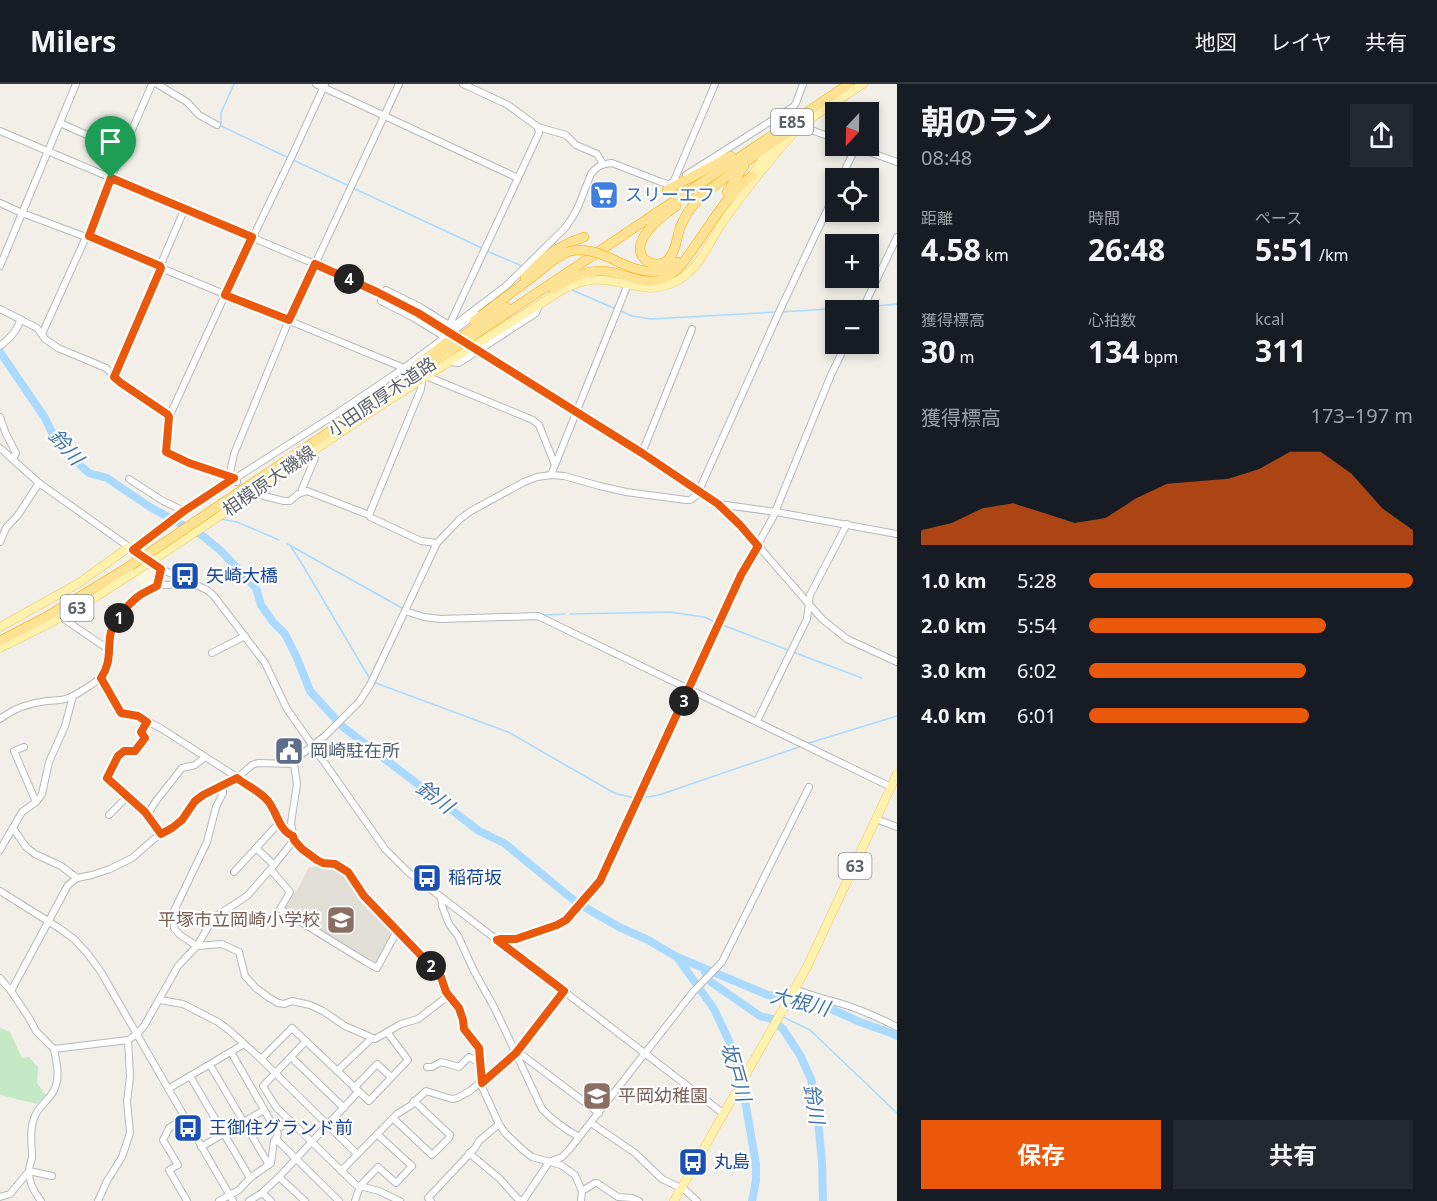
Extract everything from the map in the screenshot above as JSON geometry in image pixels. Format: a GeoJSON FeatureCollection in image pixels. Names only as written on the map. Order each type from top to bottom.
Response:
{"type":"FeatureCollection","features":[{"type":"Feature","properties":{"kind":"highway","name":"小田原厚木道路"},"geometry":{"type":"LineString","coordinates":[[0,640],[46,617],[477,334],[839,84]]}},
{"type":"Feature","properties":{"kind":"highway","name":"小田原厚木道路"},"geometry":{"type":"LineString","coordinates":[[211,508],[406,370],[655,207],[849,84]]}},
{"type":"Feature","properties":{"kind":"highway"},"geometry":{"type":"LineString","coordinates":[[733,158],[651,227],[641,247],[643,257],[647,261],[658,264],[668,259],[685,216],[695,202],[752,157],[797,128]]}},
{"type":"Feature","properties":{"kind":"highway"},"geometry":{"type":"LineString","coordinates":[[406,370],[567,252],[588,250],[644,272],[655,272],[672,266],[685,253],[744,165],[752,157]]}},
{"type":"Feature","properties":{"kind":"highway"},"geometry":{"type":"LineString","coordinates":[[670,186],[733,158]]}},
{"type":"Feature","properties":{"kind":"highway"},"geometry":{"type":"LineString","coordinates":[[477,334],[566,281],[587,273],[607,271],[643,281],[663,279],[670,275],[682,263],[738,187],[752,176]]}},
{"type":"Feature","properties":{"kind":"highway"},"geometry":{"type":"LineString","coordinates":[[513,292],[546,256],[558,248],[585,237]]}},
{"type":"Feature","properties":{"kind":"highway","name":"小田原厚木道路"},"geometry":{"type":"LineString","coordinates":[[0,635],[128,564]]}},
{"type":"Feature","properties":{"kind":"main road","name":"相模原大磯線"},"geometry":{"type":"LineString","coordinates":[[744,192],[761,161],[778,142],[863,84]]}},
{"type":"Feature","properties":{"kind":"main road","name":"相模原大磯線"},"geometry":{"type":"LineString","coordinates":[[150,562],[224,514],[253,491],[313,451],[562,290],[580,282],[598,279],[659,288],[678,281],[698,262],[744,192],[797,128]]}},
{"type":"Feature","properties":{"kind":"main road","name":"63"},"geometry":{"type":"LineString","coordinates":[[752,176],[782,145]]}},
{"type":"Feature","properties":{"kind":"main road","name":"63"},"geometry":{"type":"LineString","coordinates":[[0,627],[79,583],[131,549]]}},
{"type":"Feature","properties":{"kind":"main road"},"geometry":{"type":"LineString","coordinates":[[131,549],[150,562]]}},
{"type":"Feature","properties":{"kind":"main road","name":"63"},"geometry":{"type":"LineString","coordinates":[[0,648],[61,617],[150,562]]}},
{"type":"Feature","properties":{"kind":"main road","name":"63"},"geometry":{"type":"LineString","coordinates":[[674,1201],[816,951],[897,774]]}},
{"type":"Feature","properties":{"kind":"street"},"geometry":{"type":"LineString","coordinates":[[0,266],[76,84]]}},
{"type":"Feature","properties":{"kind":"street"},"geometry":{"type":"LineString","coordinates":[[42,334],[152,84]]}},
{"type":"Feature","properties":{"kind":"street"},"geometry":{"type":"LineString","coordinates":[[157,84],[187,102],[199,115],[217,125]]}},
{"type":"Feature","properties":{"kind":"street"},"geometry":{"type":"LineString","coordinates":[[316,84],[325,86],[518,178]]}},
{"type":"Feature","properties":{"kind":"street"},"geometry":{"type":"LineString","coordinates":[[233,479],[234,454],[289,320],[399,84]]}},
{"type":"Feature","properties":{"kind":"street"},"geometry":{"type":"LineString","coordinates":[[463,84],[508,105],[538,127],[566,135],[576,145],[597,154],[603,164]]}},
{"type":"Feature","properties":{"kind":"street"},"geometry":{"type":"LineString","coordinates":[[670,186],[715,84]]}},
{"type":"Feature","properties":{"kind":"street"},"geometry":{"type":"LineString","coordinates":[[670,186],[793,107],[803,84]]}},
{"type":"Feature","properties":{"kind":"street"},"geometry":{"type":"LineString","coordinates":[[233,479],[166,452],[169,417],[325,86]]}},
{"type":"Feature","properties":{"kind":"street"},"geometry":{"type":"LineString","coordinates":[[60,123],[123,151]]}},
{"type":"Feature","properties":{"kind":"street"},"geometry":{"type":"LineString","coordinates":[[445,337],[539,133],[538,127]]}},
{"type":"Feature","properties":{"kind":"street"},"geometry":{"type":"LineString","coordinates":[[797,128],[825,136]]}},
{"type":"Feature","properties":{"kind":"street"},"geometry":{"type":"LineString","coordinates":[[0,131],[315,264],[401,304],[437,324],[642,453],[718,504],[740,525],[809,605],[837,633],[897,662]]}},
{"type":"Feature","properties":{"kind":"street"},"geometry":{"type":"LineString","coordinates":[[879,155],[897,162]]}},
{"type":"Feature","properties":{"kind":"street"},"geometry":{"type":"LineString","coordinates":[[386,291],[420,307],[452,327],[506,286],[568,223],[595,169],[603,164],[618,165],[670,186]]}},
{"type":"Feature","properties":{"kind":"street"},"geometry":{"type":"LineString","coordinates":[[0,203],[87,236],[406,370]]}},
{"type":"Feature","properties":{"kind":"street"},"geometry":{"type":"LineString","coordinates":[[114,377],[185,208]]}},
{"type":"Feature","properties":{"kind":"street"},"geometry":{"type":"LineString","coordinates":[[54,1049],[128,1040],[137,1034],[160,1000],[178,966],[197,946],[211,922],[219,914],[242,900],[273,867],[294,838],[291,823],[297,784],[294,764],[297,758],[326,735],[359,702],[370,685],[437,543],[460,519],[524,482],[551,475],[564,476],[626,492],[686,500],[697,495],[825,214]]}},
{"type":"Feature","properties":{"kind":"street"},"geometry":{"type":"LineString","coordinates":[[867,300],[897,237]]}},
{"type":"Feature","properties":{"kind":"street"},"geometry":{"type":"LineString","coordinates":[[0,448],[39,483],[131,549],[233,479],[406,370],[508,289],[522,269]]}},
{"type":"Feature","properties":{"kind":"street"},"geometry":{"type":"LineString","coordinates":[[551,475],[628,284]]}},
{"type":"Feature","properties":{"kind":"street"},"geometry":{"type":"LineString","coordinates":[[381,301],[445,337]]}},
{"type":"Feature","properties":{"kind":"street"},"geometry":{"type":"LineString","coordinates":[[0,309],[37,328],[49,344],[106,368],[121,383],[169,417]]}},
{"type":"Feature","properties":{"kind":"street"},"geometry":{"type":"LineString","coordinates":[[0,346],[9,339],[21,319]]}},
{"type":"Feature","properties":{"kind":"street"},"geometry":{"type":"LineString","coordinates":[[642,453],[692,329]]}},
{"type":"Feature","properties":{"kind":"street"},"geometry":{"type":"LineString","coordinates":[[497,940],[521,938],[566,920],[600,881],[741,575],[776,512],[841,354]]}},
{"type":"Feature","properties":{"kind":"street"},"geometry":{"type":"LineString","coordinates":[[369,514],[424,378],[533,420],[539,425],[555,465]]}},
{"type":"Feature","properties":{"kind":"street"},"geometry":{"type":"LineString","coordinates":[[0,417],[16,453],[13,459]]}},
{"type":"Feature","properties":{"kind":"street"},"geometry":{"type":"LineString","coordinates":[[303,492],[302,489],[315,458],[313,451]]}},
{"type":"Feature","properties":{"kind":"street"},"geometry":{"type":"LineString","coordinates":[[129,479],[184,512]]}},
{"type":"Feature","properties":{"kind":"street"},"geometry":{"type":"LineString","coordinates":[[0,542],[6,528],[18,515],[39,483]]}},
{"type":"Feature","properties":{"kind":"street"},"geometry":{"type":"LineString","coordinates":[[253,491],[284,501],[290,501],[303,492],[313,493],[369,514],[370,518],[421,541],[437,543]]}},
{"type":"Feature","properties":{"kind":"street"},"geometry":{"type":"LineString","coordinates":[[718,504],[897,534]]}},
{"type":"Feature","properties":{"kind":"street"},"geometry":{"type":"LineString","coordinates":[[757,721],[807,619],[810,595],[847,524]]}},
{"type":"Feature","properties":{"kind":"street"},"geometry":{"type":"LineString","coordinates":[[150,562],[207,590],[214,596],[265,663],[287,709],[385,849],[408,872],[724,1114]]}},
{"type":"Feature","properties":{"kind":"street"},"geometry":{"type":"LineString","coordinates":[[157,586],[161,569]]}},
{"type":"Feature","properties":{"kind":"street"},"geometry":{"type":"LineString","coordinates":[[0,719],[19,707],[67,699],[101,678],[107,669],[110,636],[116,622],[129,605],[140,595],[157,586],[189,582]]}},
{"type":"Feature","properties":{"kind":"street"},"geometry":{"type":"LineString","coordinates":[[405,611],[441,619],[538,616],[891,787]]}},
{"type":"Feature","properties":{"kind":"street"},"geometry":{"type":"LineString","coordinates":[[61,617],[105,647],[110,648]]}},
{"type":"Feature","properties":{"kind":"street"},"geometry":{"type":"LineString","coordinates":[[212,653],[245,636]]}},
{"type":"Feature","properties":{"kind":"street"},"geometry":{"type":"LineString","coordinates":[[101,678],[121,713],[138,716],[162,729],[260,792],[275,811],[284,830],[302,849],[320,862],[335,864],[348,872],[364,896],[440,974],[448,996],[459,1008],[464,1029],[479,1048],[482,1083],[505,1133],[532,1157],[561,1165],[575,1175],[582,1191],[581,1201]]}},
{"type":"Feature","properties":{"kind":"street"},"geometry":{"type":"LineString","coordinates":[[0,850],[22,812],[36,802],[42,794],[49,762],[73,696]]}},
{"type":"Feature","properties":{"kind":"street"},"geometry":{"type":"LineString","coordinates":[[147,722],[141,732],[145,738],[142,743],[135,751],[124,751],[118,756],[107,778],[147,815],[161,834]]}},
{"type":"Feature","properties":{"kind":"street"},"geometry":{"type":"LineString","coordinates":[[24,747],[14,751],[36,802]]}},
{"type":"Feature","properties":{"kind":"street"},"geometry":{"type":"LineString","coordinates":[[147,815],[182,768],[195,765],[205,757]]}},
{"type":"Feature","properties":{"kind":"street"},"geometry":{"type":"LineString","coordinates":[[12,991],[68,885],[77,878],[110,869],[132,858],[182,820],[195,801],[237,778],[252,765],[258,763],[294,764]]}},
{"type":"Feature","properties":{"kind":"street"},"geometry":{"type":"LineString","coordinates":[[223,786],[223,793],[216,807],[207,842],[174,911],[174,928],[180,935],[197,946],[222,944],[239,952],[245,976],[268,998],[278,1003],[284,1004],[292,1001],[310,1005],[345,1026],[372,1038],[378,1038],[401,1024],[418,1019],[448,996]]}},
{"type":"Feature","properties":{"kind":"street"},"geometry":{"type":"LineString","coordinates":[[470,1153],[500,1179],[519,1200],[549,1162],[562,1157],[692,993],[722,962],[809,787]]}},
{"type":"Feature","properties":{"kind":"street"},"geometry":{"type":"LineString","coordinates":[[109,815],[127,797]]}},
{"type":"Feature","properties":{"kind":"street"},"geometry":{"type":"LineString","coordinates":[[876,819],[897,827]]}},
{"type":"Feature","properties":{"kind":"street"},"geometry":{"type":"LineString","coordinates":[[234,872],[280,822]]}},
{"type":"Feature","properties":{"kind":"street"},"geometry":{"type":"LineString","coordinates":[[13,828],[26,847],[35,854],[62,866],[77,878]]}},
{"type":"Feature","properties":{"kind":"street"},"geometry":{"type":"LineString","coordinates":[[256,848],[273,867],[290,892],[280,909],[366,962],[377,968],[397,931]]}},
{"type":"Feature","properties":{"kind":"street"},"geometry":{"type":"LineString","coordinates":[[0,891],[74,939],[87,953],[101,972],[231,1198]]}},
{"type":"Feature","properties":{"kind":"street"},"geometry":{"type":"LineString","coordinates":[[441,897],[449,924],[458,936],[495,1009],[542,1109],[557,1123],[579,1137]]}},
{"type":"Feature","properties":{"kind":"street"},"geometry":{"type":"LineString","coordinates":[[0,978],[12,991],[36,1031],[54,1049],[58,1080],[50,1098],[35,1113],[33,1119],[32,1161],[29,1171],[10,1194],[0,1197]]}},
{"type":"Feature","properties":{"kind":"street"},"geometry":{"type":"LineString","coordinates":[[794,990],[848,1005],[897,1027]]}},
{"type":"Feature","properties":{"kind":"street"},"geometry":{"type":"LineString","coordinates":[[341,1171],[397,1114],[426,1091],[452,1099],[471,1091],[482,1083],[516,1053],[564,991]]}},
{"type":"Feature","properties":{"kind":"street"},"geometry":{"type":"LineString","coordinates":[[160,1000],[183,1004],[218,1022],[261,1059],[357,1154]]}},
{"type":"Feature","properties":{"kind":"street"},"geometry":{"type":"LineString","coordinates":[[261,1059],[292,1028],[369,1101],[408,1060],[387,1032]]}},
{"type":"Feature","properties":{"kind":"street"},"geometry":{"type":"LineString","coordinates":[[337,1071],[372,1038]]}},
{"type":"Feature","properties":{"kind":"street"},"geometry":{"type":"LineString","coordinates":[[98,1201],[122,1157],[129,1133],[128,1040]]}},
{"type":"Feature","properties":{"kind":"street"},"geometry":{"type":"LineString","coordinates":[[306,1041],[263,1086],[276,1107],[356,1185],[379,1191],[400,1201]]}},
{"type":"Feature","properties":{"kind":"street"},"geometry":{"type":"LineString","coordinates":[[168,1089],[244,1044]]}},
{"type":"Feature","properties":{"kind":"street"},"geometry":{"type":"LineString","coordinates":[[219,1201],[231,1198],[250,1178],[269,1165],[272,1160],[274,1141],[278,1134],[231,1053]]}},
{"type":"Feature","properties":{"kind":"street"},"geometry":{"type":"LineString","coordinates":[[516,1053],[522,1054],[599,1113]]}},
{"type":"Feature","properties":{"kind":"street"},"geometry":{"type":"LineString","coordinates":[[291,1057],[344,1108]]}},
{"type":"Feature","properties":{"kind":"street"},"geometry":{"type":"LineString","coordinates":[[427,1067],[441,1062],[459,1066],[469,1057],[480,1063]]}},
{"type":"Feature","properties":{"kind":"street"},"geometry":{"type":"LineString","coordinates":[[249,1201],[262,1193],[279,1177],[344,1108],[377,1064],[391,1077]]}},
{"type":"Feature","properties":{"kind":"street"},"geometry":{"type":"LineString","coordinates":[[210,1065],[269,1165]]}},
{"type":"Feature","properties":{"kind":"street"},"geometry":{"type":"LineString","coordinates":[[190,1076],[250,1178]]}},
{"type":"Feature","properties":{"kind":"street"},"geometry":{"type":"LineString","coordinates":[[394,1119],[432,1155],[450,1135],[414,1101]]}},
{"type":"Feature","properties":{"kind":"street"},"geometry":{"type":"LineString","coordinates":[[201,1147],[264,1110]]}},
{"type":"Feature","properties":{"kind":"street"},"geometry":{"type":"LineString","coordinates":[[185,1118],[169,1128],[163,1140],[178,1165],[169,1170],[187,1201]]}},
{"type":"Feature","properties":{"kind":"street"},"geometry":{"type":"LineString","coordinates":[[275,1130],[291,1121]]}},
{"type":"Feature","properties":{"kind":"street"},"geometry":{"type":"LineString","coordinates":[[591,1123],[635,1153],[662,1179],[685,1190],[697,1201]]}},
{"type":"Feature","properties":{"kind":"street"},"geometry":{"type":"LineString","coordinates":[[431,1201],[428,1197],[499,1124]]}},
{"type":"Feature","properties":{"kind":"street"},"geometry":{"type":"LineString","coordinates":[[355,1201],[360,1185],[378,1167],[396,1183],[412,1166],[377,1134]]}},
{"type":"Feature","properties":{"kind":"street"},"geometry":{"type":"LineString","coordinates":[[276,1139],[339,1201]]}},
{"type":"Feature","properties":{"kind":"street"},"geometry":{"type":"LineString","coordinates":[[29,1171],[52,1176]]}},
{"type":"Feature","properties":{"kind":"street"},"geometry":{"type":"LineString","coordinates":[[29,1171],[31,1182],[41,1201]]}},
{"type":"Feature","properties":{"kind":"street"},"geometry":{"type":"LineString","coordinates":[[279,1177],[305,1201]]}},
{"type":"Feature","properties":{"kind":"street"},"geometry":{"type":"LineString","coordinates":[[582,1191],[597,1183],[618,1197],[639,1201]]}},
{"type":"Feature","properties":{"kind":"street"},"geometry":{"type":"LineString","coordinates":[[262,1193],[271,1201]]}},
{"type":"Feature","properties":{"kind":"shaded area"},"geometry":{"type":"Polygon","coordinates":[[[151,567],[158,573],[155,585],[145,591],[135,577],[151,567]]]}},
{"type":"Feature","properties":{"kind":"shaded area","name":"平塚市立岡崎小学校"},"geometry":{"type":"Polygon","coordinates":[[[317,862],[335,866],[347,875],[393,930],[377,963],[367,960],[283,910],[287,897],[297,891],[309,867],[315,867],[317,862]]]}},
{"type":"Feature","properties":{"kind":"green space"},"geometry":{"type":"Polygon","coordinates":[[[0,1028],[10,1032],[22,1058],[29,1057],[38,1067],[37,1083],[46,1095],[37,1104],[0,1095],[0,1028]]]}},
{"type":"Feature","properties":{"kind":"waterway"},"geometry":{"type":"LineString","coordinates":[[234,84],[221,113],[221,126],[289,158]]}},
{"type":"Feature","properties":{"kind":"waterway"},"geometry":{"type":"LineString","coordinates":[[293,160],[349,186]]}},
{"type":"Feature","properties":{"kind":"waterway"},"geometry":{"type":"LineString","coordinates":[[353,188],[482,248]]}},
{"type":"Feature","properties":{"kind":"waterway"},"geometry":{"type":"LineString","coordinates":[[487,251],[522,266]]}},
{"type":"Feature","properties":{"kind":"waterway"},"geometry":{"type":"LineString","coordinates":[[572,290],[616,309]]}},
{"type":"Feature","properties":{"kind":"waterway"},"geometry":{"type":"LineString","coordinates":[[879,306],[897,304]]}},
{"type":"Feature","properties":{"kind":"waterway"},"geometry":{"type":"LineString","coordinates":[[781,312],[825,309]]}},
{"type":"Feature","properties":{"kind":"waterway"},"geometry":{"type":"LineString","coordinates":[[621,311],[632,316],[651,319],[776,312]]}},
{"type":"Feature","properties":{"kind":"waterway","name":"鈴川"},"geometry":{"type":"LineString","coordinates":[[0,352],[45,418],[56,441],[89,473],[107,478],[150,507],[203,536],[221,551],[256,588],[261,605],[285,634],[310,691],[343,727],[479,831],[504,843],[576,902],[677,957],[768,995],[829,1008],[897,1036]]}},
{"type":"Feature","properties":{"kind":"waterway"},"geometry":{"type":"LineString","coordinates":[[221,519],[237,522],[279,540]]}},
{"type":"Feature","properties":{"kind":"waterway"},"geometry":{"type":"LineString","coordinates":[[287,544],[302,564],[370,679]]}},
{"type":"Feature","properties":{"kind":"waterway"},"geometry":{"type":"LineString","coordinates":[[291,546],[402,608]]}},
{"type":"Feature","properties":{"kind":"waterway"},"geometry":{"type":"LineString","coordinates":[[570,614],[670,612],[704,617],[715,622]]}},
{"type":"Feature","properties":{"kind":"waterway"},"geometry":{"type":"LineString","coordinates":[[542,615],[565,614]]}},
{"type":"Feature","properties":{"kind":"waterway"},"geometry":{"type":"LineString","coordinates":[[720,624],[788,650]]}},
{"type":"Feature","properties":{"kind":"waterway"},"geometry":{"type":"LineString","coordinates":[[793,652],[862,678]]}},
{"type":"Feature","properties":{"kind":"waterway"},"geometry":{"type":"LineString","coordinates":[[373,682],[508,732],[609,790],[636,798]]}},
{"type":"Feature","properties":{"kind":"waterway"},"geometry":{"type":"LineString","coordinates":[[809,743],[897,716]]}},
{"type":"Feature","properties":{"kind":"waterway"},"geometry":{"type":"LineString","coordinates":[[641,798],[659,795],[802,746]]}},
{"type":"Feature","properties":{"kind":"waterway","name":"坂戸川"},"geometry":{"type":"LineString","coordinates":[[677,957],[714,1009],[730,1043],[740,1072],[756,1164],[756,1181],[752,1201]]}},
{"type":"Feature","properties":{"kind":"waterway","name":"鈴川"},"geometry":{"type":"LineString","coordinates":[[705,972],[711,982],[760,1016],[772,1019],[783,1029],[800,1055],[811,1079],[816,1099],[823,1201]]}},
{"type":"Feature","properties":{"kind":"waterway","name":"鈴川"},"geometry":{"type":"LineString","coordinates":[[772,1019],[776,1015]]}},
{"type":"Feature","properties":{"kind":"waterway","name":"大根川"},"geometry":{"type":"LineString","coordinates":[[781,1016],[810,1030],[897,1113]]}},
{"type":"Feature","properties":{"kind":"place","name":"スリーエフ"},"geometry":{"type":"Point","coordinates":[604,195]}},
{"type":"Feature","properties":{"kind":"place","name":"矢崎大橋"},"geometry":{"type":"Point","coordinates":[185,576]}},
{"type":"Feature","properties":{"kind":"place","name":"岡崎駐在所"},"geometry":{"type":"Point","coordinates":[289,751]}},
{"type":"Feature","properties":{"kind":"place","name":"稲荷坂"},"geometry":{"type":"Point","coordinates":[427,878]}},
{"type":"Feature","properties":{"kind":"place","name":"平塚市立岡崎小学校"},"geometry":{"type":"Point","coordinates":[341,920]}},
{"type":"Feature","properties":{"kind":"place","name":"平岡幼稚園"},"geometry":{"type":"Point","coordinates":[597,1096]}},
{"type":"Feature","properties":{"kind":"place","name":"王御住グランド前"},"geometry":{"type":"Point","coordinates":[188,1128]}},
{"type":"Feature","properties":{"kind":"place","name":"丸島"},"geometry":{"type":"Point","coordinates":[693,1162]}},
{"type":"Feature","properties":{"kind":"route"},"geometry":{"type":"LineString","coordinates":[[111,178],[252,237],[225,295],[289,320],[315,264],[377,292],[437,324],[660,464],[718,504],[758,546],[741,575],[600,881],[566,920],[516,939],[497,940],[564,991],[516,1053],[482,1083],[479,1048],[464,1029],[459,1008],[448,996],[440,974],[364,896],[348,872],[335,864],[320,862],[302,849],[293,836],[284,830],[275,811],[260,792],[237,778],[203,795],[195,801],[182,820],[161,834],[145,812],[107,778],[118,756],[124,751],[135,751],[142,743],[145,738],[141,732],[147,722],[138,716],[121,713],[101,678],[109,662],[110,636],[116,622],[140,595],[157,586],[161,569],[133,550],[184,511],[234,478],[189,463],[166,452],[169,417],[167,414],[114,377],[161,268],[89,236],[111,178]]}}]}
